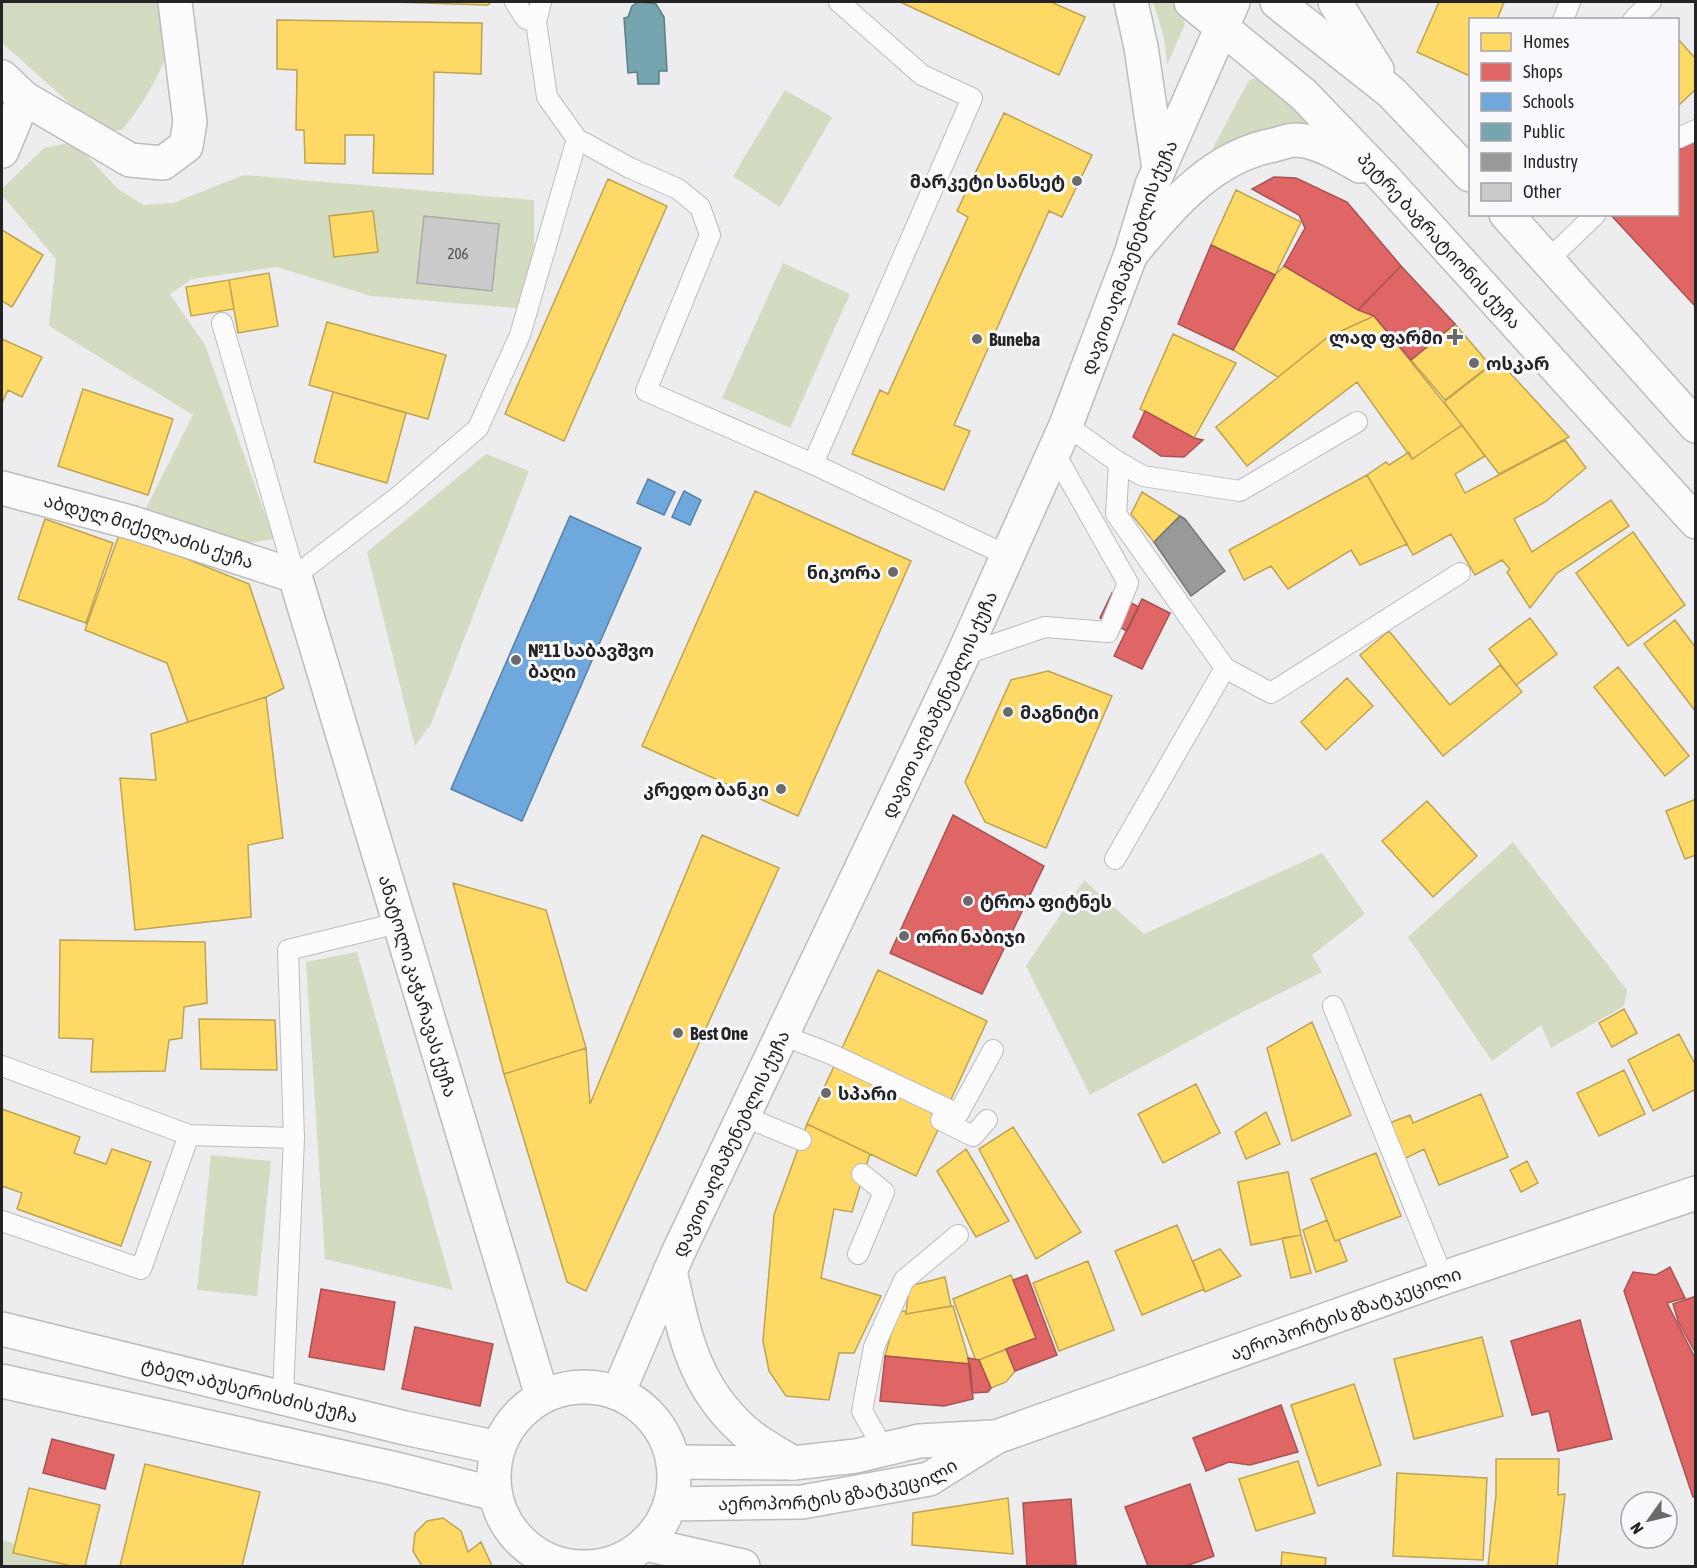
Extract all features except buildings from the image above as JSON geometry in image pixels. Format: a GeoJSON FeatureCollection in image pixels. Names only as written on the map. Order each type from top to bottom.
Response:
{"type":"FeatureCollection","features":[{"type":"Feature","properties":{"kind":"main road"},"geometry":{"type":"LineString","coordinates":[[2,151],[13,87],[130,160],[163,163],[186,146],[190,122],[175,2]]}},
{"type":"Feature","properties":{"kind":"main road"},"geometry":{"type":"LineString","coordinates":[[1131,2],[1141,47],[1159,169]]}},
{"type":"Feature","properties":{"kind":"main road","name":"პეტრე ბაგრატიონის ქუჩა"},"geometry":{"type":"LineString","coordinates":[[1191,2],[1228,14],[1385,178],[1695,522]]}},
{"type":"Feature","properties":{"kind":"main road"},"geometry":{"type":"LineString","coordinates":[[1277,2],[1391,92],[1467,164]]}},
{"type":"Feature","properties":{"kind":"main road"},"geometry":{"type":"LineString","coordinates":[[1335,2],[1391,92]]}},
{"type":"Feature","properties":{"kind":"main road","name":"დავით აღმაშენებლის ქუჩა"},"geometry":{"type":"LineString","coordinates":[[618,1393],[670,1271],[963,655],[1060,439],[1131,254],[1159,169],[1228,14]]}},
{"type":"Feature","properties":{"kind":"main road"},"geometry":{"type":"LineString","coordinates":[[1131,254],[1177,199],[1224,162],[1253,149],[1297,140],[1328,148],[1385,178]]}},
{"type":"Feature","properties":{"kind":"main road"},"geometry":{"type":"LineString","coordinates":[[1508,216],[1693,418]]}},
{"type":"Feature","properties":{"kind":"main road","name":"აბდულ მიქელაძის ქუჩა"},"geometry":{"type":"LineString","coordinates":[[2,488],[133,523],[295,576]]}},
{"type":"Feature","properties":{"kind":"main road","name":"ანატოლი კაჭარავას ქუჩა"},"geometry":{"type":"LineString","coordinates":[[295,576],[542,1396]]}},
{"type":"Feature","properties":{"kind":"main road","name":"აეროპორტის გზატკეცილი"},"geometry":{"type":"LineString","coordinates":[[670,1504],[802,1502],[929,1479],[996,1437],[1443,1278],[1695,1193]]}},
{"type":"Feature","properties":{"kind":"main road"},"geometry":{"type":"LineString","coordinates":[[670,1271],[686,1344],[711,1394],[743,1430],[793,1463]]}},
{"type":"Feature","properties":{"kind":"main road","name":"ტბელ აბუსერისძის ქუჩა"},"geometry":{"type":"LineString","coordinates":[[2,1329],[283,1396],[405,1428],[498,1448]]}},
{"type":"Feature","properties":{"kind":"main road"},"geometry":{"type":"LineString","coordinates":[[2,1381],[396,1469],[495,1494]]}},
{"type":"Feature","properties":{"kind":"main road"},"geometry":{"type":"LineString","coordinates":[[628,1557],[660,1526],[670,1504],[674,1484],[673,1462],[663,1433],[643,1409],[618,1393],[585,1386],[563,1389],[542,1396],[515,1418],[498,1448],[494,1471],[495,1494],[503,1517],[534,1559],[562,1565],[600,1566],[628,1557],[743,1566]]}},
{"type":"Feature","properties":{"kind":"main road","name":"აეროპორტის გზატკეცილი"},"geometry":{"type":"LineString","coordinates":[[673,1462],[793,1463],[884,1450],[919,1441],[996,1437]]}},
{"type":"Feature","properties":{"kind":"lane"},"geometry":{"type":"LineString","coordinates":[[515,2],[526,19],[536,22]]}},
{"type":"Feature","properties":{"kind":"lane"},"geometry":{"type":"LineString","coordinates":[[541,2],[536,22],[547,97],[577,139],[630,168],[678,189],[700,207],[710,235],[646,391],[813,464],[1006,555]]}},
{"type":"Feature","properties":{"kind":"lane"},"geometry":{"type":"LineString","coordinates":[[813,464],[972,98],[922,75],[839,2]]}},
{"type":"Feature","properties":{"kind":"lane"},"geometry":{"type":"LineString","coordinates":[[1564,18],[1570,2]]}},
{"type":"Feature","properties":{"kind":"lane"},"geometry":{"type":"LineString","coordinates":[[1635,18],[1651,2]]}},
{"type":"Feature","properties":{"kind":"lane"},"geometry":{"type":"LineString","coordinates":[[1679,137],[1695,130]]}},
{"type":"Feature","properties":{"kind":"lane"},"geometry":{"type":"LineString","coordinates":[[222,323],[295,576],[399,496],[478,428],[520,335],[577,139]]}},
{"type":"Feature","properties":{"kind":"lane"},"geometry":{"type":"LineString","coordinates":[[1548,260],[1594,216]]}},
{"type":"Feature","properties":{"kind":"lane"},"geometry":{"type":"LineString","coordinates":[[1060,439],[1119,462],[1143,476],[1240,491],[1357,422]]}},
{"type":"Feature","properties":{"kind":"lane"},"geometry":{"type":"LineString","coordinates":[[963,655],[1045,627],[1108,632],[1128,583],[1060,439]]}},
{"type":"Feature","properties":{"kind":"lane"},"geometry":{"type":"LineString","coordinates":[[1119,462],[1116,514],[1224,669],[1271,693],[1460,573]]}},
{"type":"Feature","properties":{"kind":"lane"},"geometry":{"type":"LineString","coordinates":[[1115,859],[1224,669]]}},
{"type":"Feature","properties":{"kind":"lane"},"geometry":{"type":"LineString","coordinates":[[283,1396],[294,1138],[288,950],[399,923]]}},
{"type":"Feature","properties":{"kind":"lane"},"geometry":{"type":"LineString","coordinates":[[1333,1006],[1443,1278]]}},
{"type":"Feature","properties":{"kind":"lane"},"geometry":{"type":"LineString","coordinates":[[779,1040],[831,1054],[958,1114],[993,1050]]}},
{"type":"Feature","properties":{"kind":"lane"},"geometry":{"type":"LineString","coordinates":[[779,1040],[835,1064]]}},
{"type":"Feature","properties":{"kind":"lane"},"geometry":{"type":"LineString","coordinates":[[2,1066],[189,1135],[294,1138]]}},
{"type":"Feature","properties":{"kind":"lane"},"geometry":{"type":"LineString","coordinates":[[743,1116],[801,1140]]}},
{"type":"Feature","properties":{"kind":"lane"},"geometry":{"type":"LineString","coordinates":[[941,1120],[973,1136],[987,1120]]}},
{"type":"Feature","properties":{"kind":"lane"},"geometry":{"type":"LineString","coordinates":[[2,1221],[141,1269],[189,1135]]}},
{"type":"Feature","properties":{"kind":"lane"},"geometry":{"type":"LineString","coordinates":[[858,1254],[884,1192],[862,1174]]}},
{"type":"Feature","properties":{"kind":"lane"},"geometry":{"type":"LineString","coordinates":[[884,1450],[862,1411],[874,1347],[904,1280],[958,1235]]}},
{"type":"Feature","properties":{"kind":"green space"},"geometry":{"type":"Polygon","coordinates":[[[2,2],[159,2],[175,32],[160,72],[139,107],[122,130],[110,131],[84,116],[2,43],[2,2]]]}},
{"type":"Feature","properties":{"kind":"green space"},"geometry":{"type":"Polygon","coordinates":[[[1153,2],[1175,2],[1180,5],[1185,24],[1167,65],[1164,37],[1153,2]]]}},
{"type":"Feature","properties":{"kind":"green space"},"geometry":{"type":"Polygon","coordinates":[[[1264,76],[1334,138],[1203,167],[1249,80],[1264,76]]]}},
{"type":"Feature","properties":{"kind":"green space"},"geometry":{"type":"Polygon","coordinates":[[[785,90],[832,117],[780,207],[733,176],[785,90]]]}},
{"type":"Feature","properties":{"kind":"green space"},"geometry":{"type":"Polygon","coordinates":[[[74,142],[119,190],[144,205],[173,203],[244,175],[534,200],[534,253],[517,308],[371,296],[277,267],[192,279],[170,294],[205,345],[274,539],[234,545],[143,514],[193,415],[49,326],[56,259],[2,195],[2,189],[44,148],[74,142]]]}},
{"type":"Feature","properties":{"kind":"green space"},"geometry":{"type":"Polygon","coordinates":[[[783,263],[850,294],[790,428],[722,398],[783,263]]]}},
{"type":"Feature","properties":{"kind":"green space"},"geometry":{"type":"Polygon","coordinates":[[[486,454],[529,471],[431,724],[415,746],[367,552],[486,454]]]}},
{"type":"Feature","properties":{"kind":"green space"},"geometry":{"type":"Polygon","coordinates":[[[1513,842],[1627,990],[1624,1006],[1551,1048],[1541,1025],[1492,1061],[1408,937],[1513,842]]]}},
{"type":"Feature","properties":{"kind":"green space"},"geometry":{"type":"Polygon","coordinates":[[[1322,853],[1365,914],[1312,955],[1322,972],[1090,1095],[1026,966],[1084,880],[1144,934],[1322,853]]]}},
{"type":"Feature","properties":{"kind":"green space"},"geometry":{"type":"Polygon","coordinates":[[[357,952],[453,1290],[325,1259],[306,962],[357,952]]]}},
{"type":"Feature","properties":{"kind":"green space"},"geometry":{"type":"Polygon","coordinates":[[[211,1155],[271,1161],[257,1296],[197,1290],[211,1155]]]}},
{"type":"Feature","properties":{"kind":"green space"},"geometry":{"type":"Polygon","coordinates":[[[2,1540],[93,1566],[2,1566],[2,1540]]]}},
{"type":"Feature","properties":{"kind":"place","name":"მარკეტი სანსეტ"},"geometry":{"type":"Point","coordinates":[1077,181]}},
{"type":"Feature","properties":{"kind":"place","name":"ლად ფარმი"},"geometry":{"type":"Point","coordinates":[1455,337]}},
{"type":"Feature","properties":{"kind":"place","name":"Buneba"},"geometry":{"type":"Point","coordinates":[977,339]}},
{"type":"Feature","properties":{"kind":"place","name":"ოსკარ"},"geometry":{"type":"Point","coordinates":[1474,363]}},
{"type":"Feature","properties":{"kind":"place","name":"ნიკორა"},"geometry":{"type":"Point","coordinates":[893,572]}},
{"type":"Feature","properties":{"kind":"place","name":"№11 საბავშვო ბაღი"},"geometry":{"type":"Point","coordinates":[516,660]}},
{"type":"Feature","properties":{"kind":"place","name":"მაგნიტი"},"geometry":{"type":"Point","coordinates":[1008,712]}},
{"type":"Feature","properties":{"kind":"place","name":"კრედო ბანკი"},"geometry":{"type":"Point","coordinates":[781,789]}},
{"type":"Feature","properties":{"kind":"place","name":"ტროა ფიტნეს"},"geometry":{"type":"Point","coordinates":[968,901]}},
{"type":"Feature","properties":{"kind":"place","name":"ორი ნაბიჯი"},"geometry":{"type":"Point","coordinates":[904,936]}},
{"type":"Feature","properties":{"kind":"place","name":"Best One"},"geometry":{"type":"Point","coordinates":[678,1033]}},
{"type":"Feature","properties":{"kind":"place","name":"სპარი"},"geometry":{"type":"Point","coordinates":[826,1093]}}]}
